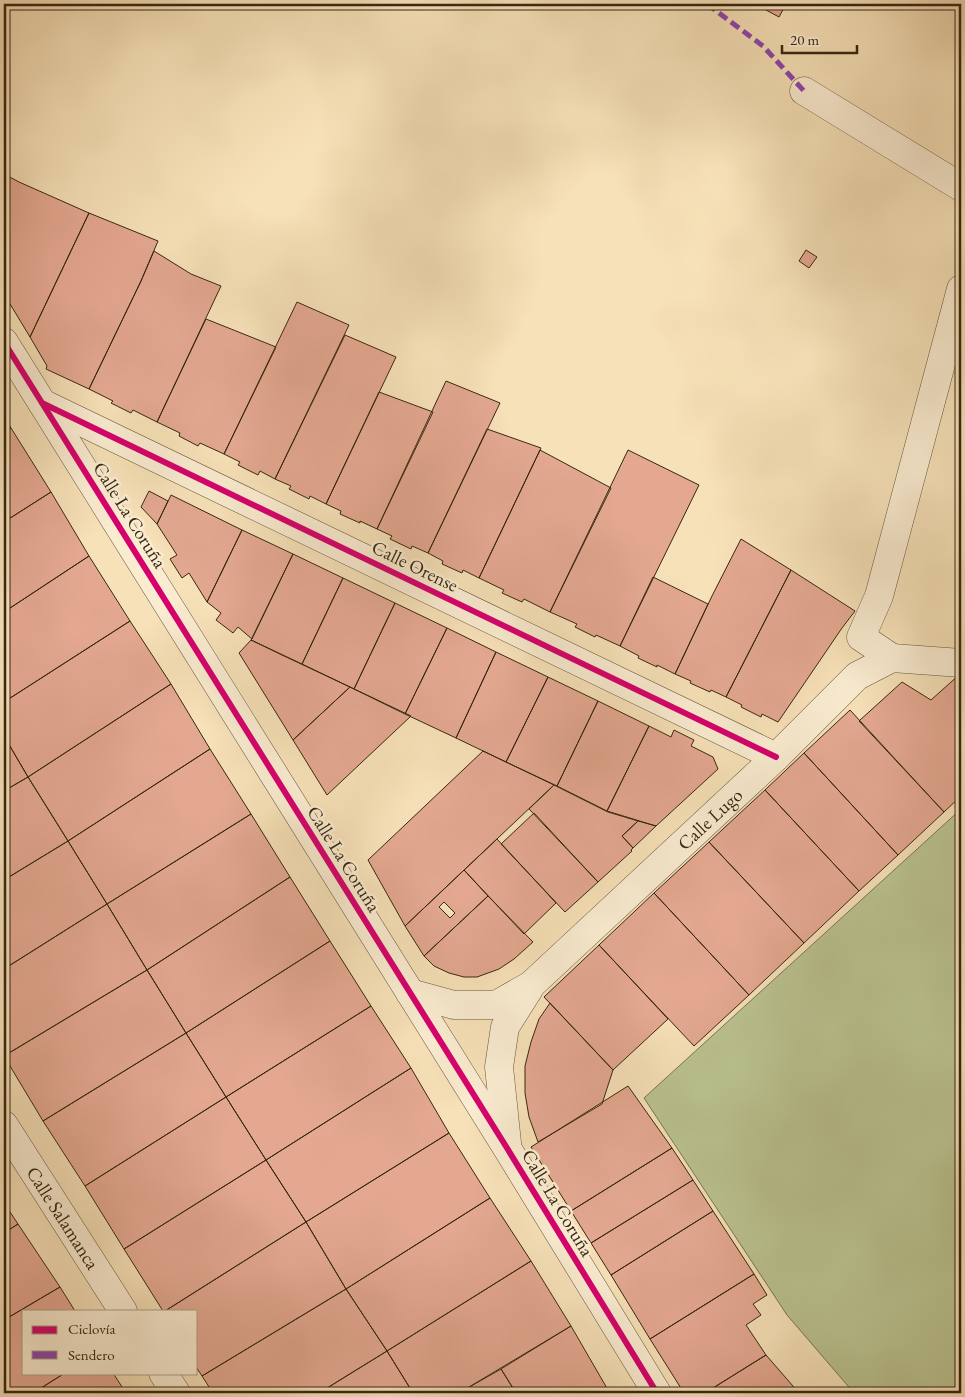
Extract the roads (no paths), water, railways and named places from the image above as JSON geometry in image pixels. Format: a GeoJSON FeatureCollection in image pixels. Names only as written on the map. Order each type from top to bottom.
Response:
{"type":"FeatureCollection","features":[{"type":"Feature","properties":{"kind":"street"},"geometry":{"type":"LineString","coordinates":[[804,92],[961,187]]}},
{"type":"Feature","properties":{"kind":"street"},"geometry":{"type":"LineString","coordinates":[[961,289],[879,596],[861,637],[892,658],[961,663]]}},
{"type":"Feature","properties":{"kind":"street","name":"Calle La Coruña"},"geometry":{"type":"LineString","coordinates":[[4,342],[507,1148],[657,1393]]}},
{"type":"Feature","properties":{"kind":"street","name":"Calle Orense"},"geometry":{"type":"LineString","coordinates":[[42,402],[776,756]]}},
{"type":"Feature","properties":{"kind":"street","name":"Calle Lugo"},"geometry":{"type":"LineString","coordinates":[[531,985],[776,756],[857,676],[892,658]]}},
{"type":"Feature","properties":{"kind":"street"},"geometry":{"type":"LineString","coordinates":[[410,993],[454,1005],[496,1005],[531,985]]}},
{"type":"Feature","properties":{"kind":"street","name":"Calle La Coruña"},"geometry":{"type":"LineString","coordinates":[[507,1148],[499,1068],[504,1027],[531,985]]}},
{"type":"Feature","properties":{"kind":"street","name":"Calle Salamanca"},"geometry":{"type":"LineString","coordinates":[[4,1125],[122,1310]]}},
{"type":"Feature","properties":{"kind":"street"},"geometry":{"type":"LineString","coordinates":[[164,1374],[176,1393]]}}]}
